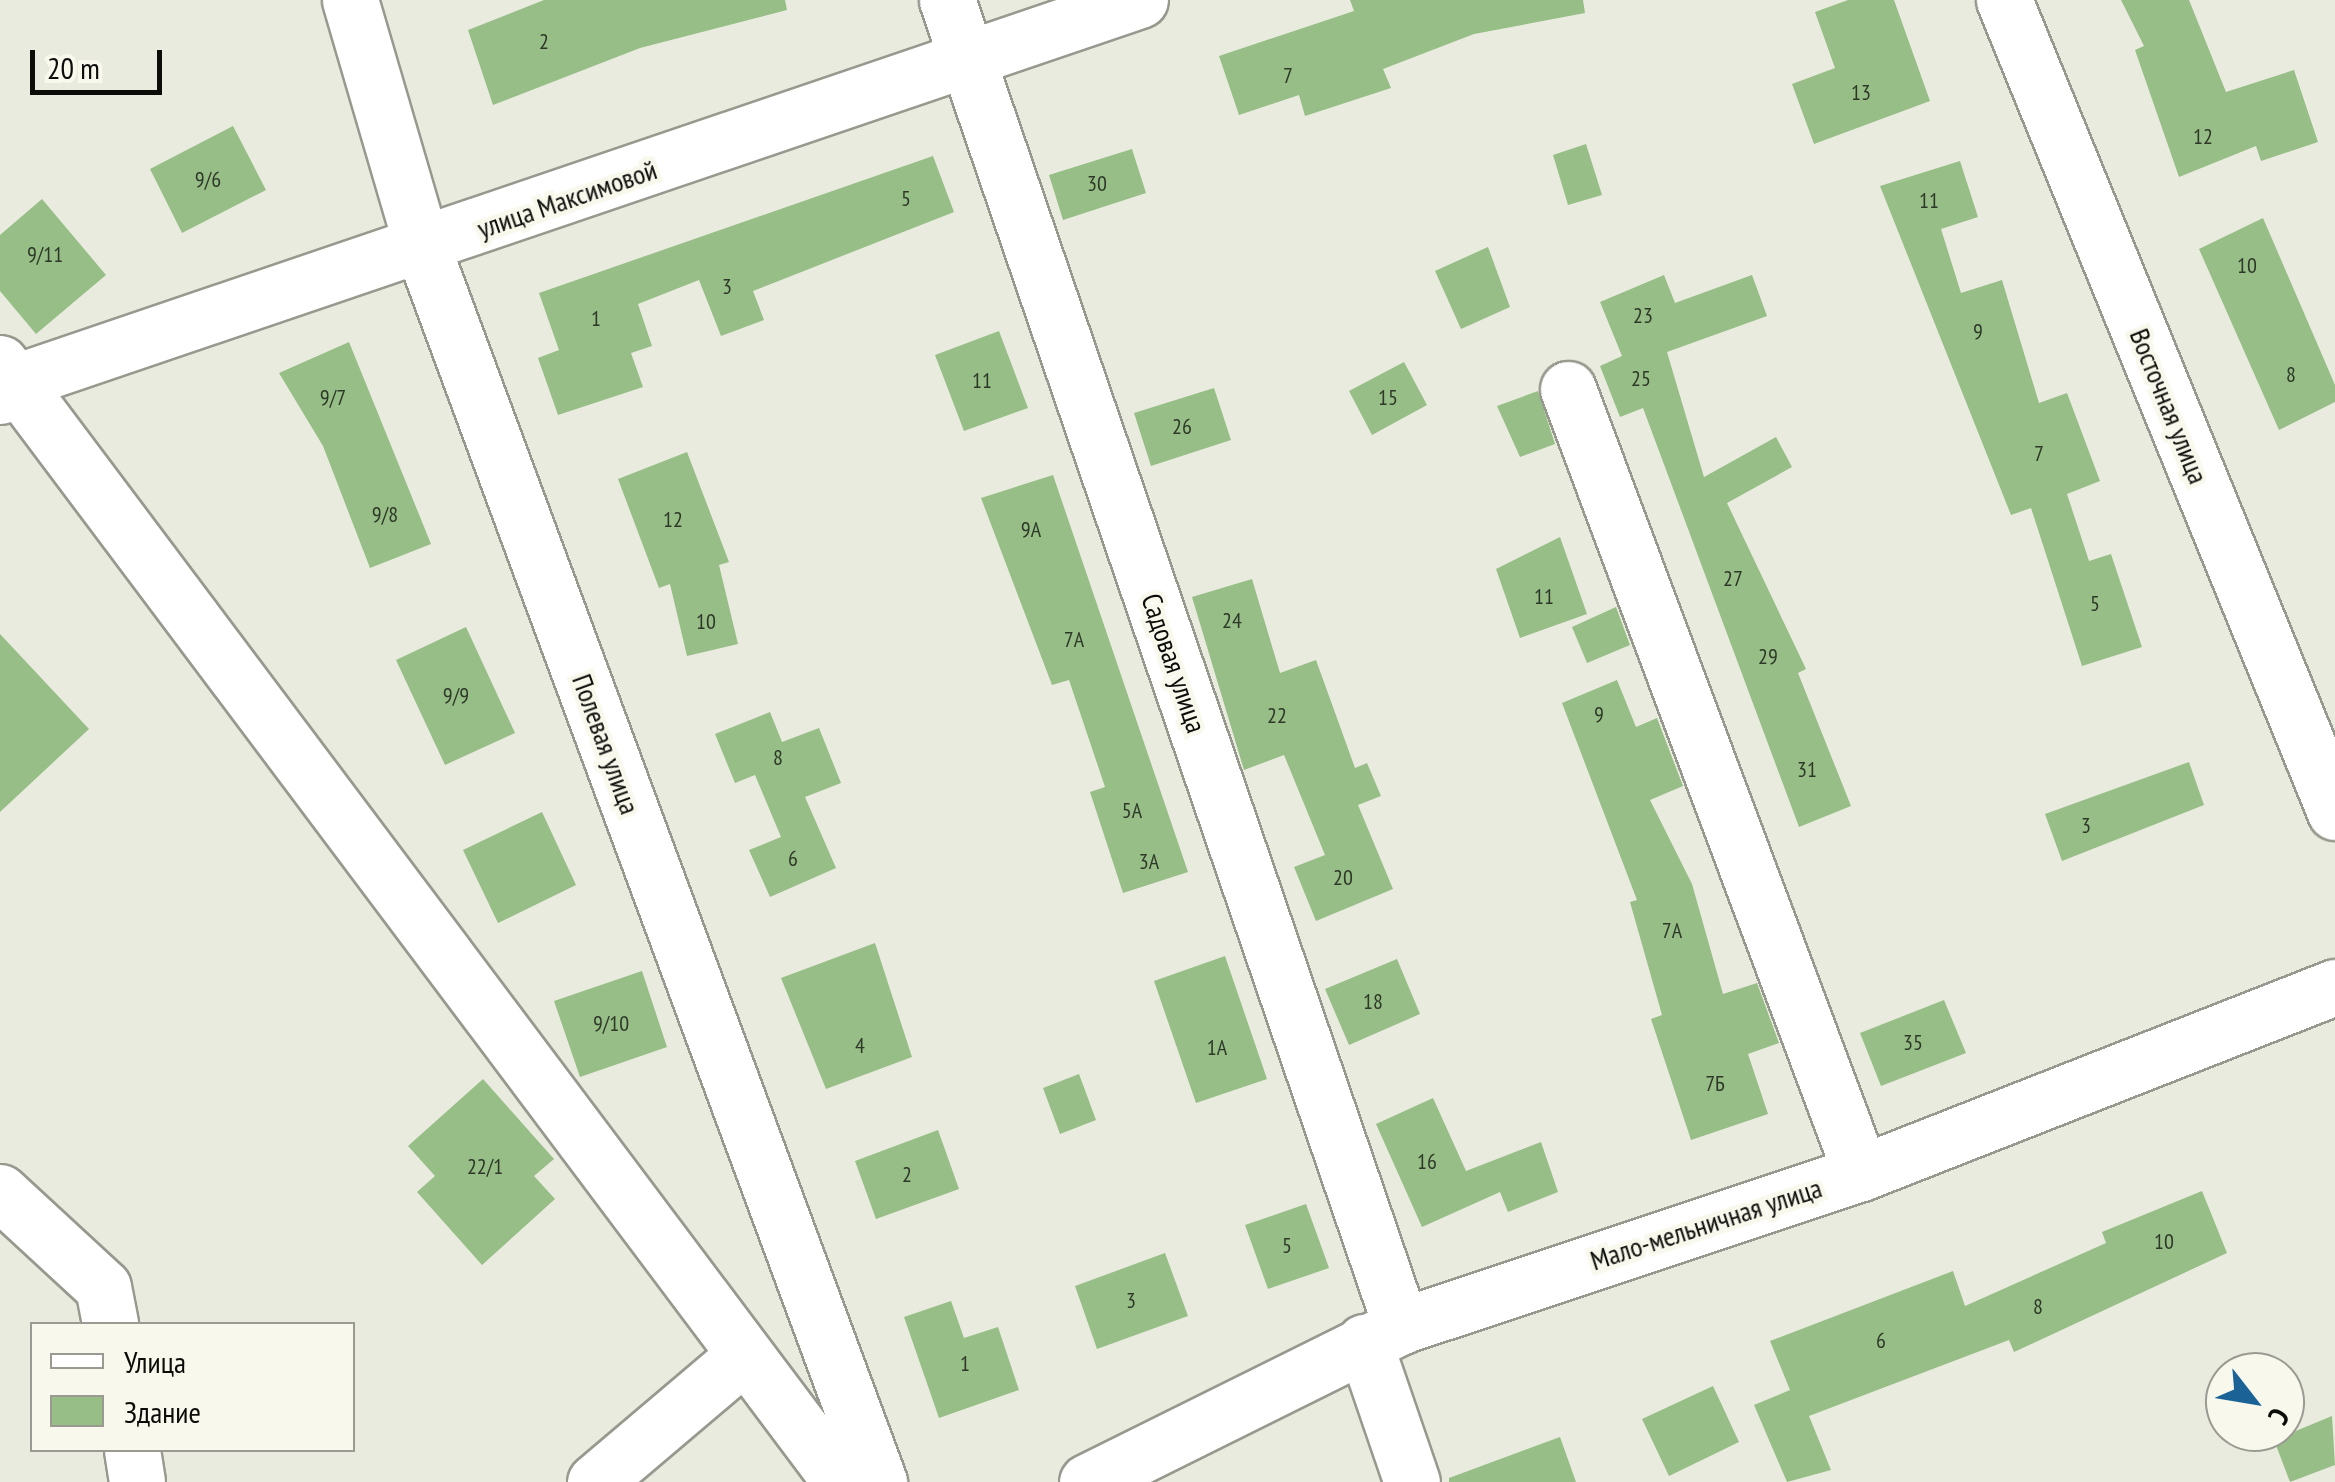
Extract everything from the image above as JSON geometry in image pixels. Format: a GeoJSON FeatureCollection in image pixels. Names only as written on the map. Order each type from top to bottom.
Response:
{"type":"FeatureCollection","features":[{"type":"Feature","properties":{"kind":"street","name":"Полевая улица"},"geometry":{"type":"LineString","coordinates":[[350,0],[423,249],[879,1482]]}},
{"type":"Feature","properties":{"kind":"street","name":"Садовая улица"},"geometry":{"type":"LineString","coordinates":[[947,0],[1382,1334],[1412,1482]]}},
{"type":"Feature","properties":{"kind":"street","name":"улица Максимовой"},"geometry":{"type":"LineString","coordinates":[[5,381],[423,249],[1140,0]]}},
{"type":"Feature","properties":{"kind":"street","name":"Восточная улица"},"geometry":{"type":"LineString","coordinates":[[2004,0],[2335,812]]}},
{"type":"Feature","properties":{"kind":"street"},"geometry":{"type":"LineString","coordinates":[[5,381],[740,1358],[841,1482]]}},
{"type":"Feature","properties":{"kind":"street"},"geometry":{"type":"LineString","coordinates":[[1568,389],[1861,1173]]}},
{"type":"Feature","properties":{"kind":"street","name":"Мало-мельничная улица"},"geometry":{"type":"LineString","coordinates":[[1087,1482],[1382,1334],[1861,1173],[2335,988]]}},
{"type":"Feature","properties":{"kind":"street"},"geometry":{"type":"LineString","coordinates":[[0,1192],[104,1288],[110,1322]]}},
{"type":"Feature","properties":{"kind":"street"},"geometry":{"type":"LineString","coordinates":[[595,1482],[740,1358]]}},
{"type":"Feature","properties":{"kind":"street"},"geometry":{"type":"LineString","coordinates":[[132,1452],[137,1482]]}},
{"type":"Feature","properties":{"kind":"building"},"geometry":{"type":"Polygon","coordinates":[[[544,0],[785,0],[787,10],[640,48],[493,105],[468,30],[544,0]]]}},
{"type":"Feature","properties":{"kind":"building"},"geometry":{"type":"Polygon","coordinates":[[[1350,0],[1583,0],[1585,13],[1474,34],[1383,69],[1391,88],[1305,116],[1299,95],[1239,115],[1219,56],[1354,11],[1350,0]]]}},
{"type":"Feature","properties":{"kind":"building"},"geometry":{"type":"Polygon","coordinates":[[[1848,0],[1894,0],[1930,101],[1814,144],[1792,84],[1835,68],[1815,12],[1848,0]]]}},
{"type":"Feature","properties":{"kind":"building"},"geometry":{"type":"Polygon","coordinates":[[[2121,0],[2189,0],[2226,92],[2294,70],[2318,142],[2261,161],[2256,146],[2179,177],[2135,50],[2144,46],[2121,0]]]}},
{"type":"Feature","properties":{"kind":"building"},"geometry":{"type":"Polygon","coordinates":[[[233,126],[266,190],[182,233],[150,169],[233,126]]]}},
{"type":"Feature","properties":{"kind":"building"},"geometry":{"type":"Polygon","coordinates":[[[1586,144],[1602,195],[1568,205],[1553,155],[1586,144]]]}},
{"type":"Feature","properties":{"kind":"building"},"geometry":{"type":"Polygon","coordinates":[[[1132,149],[1146,193],[1063,220],[1049,175],[1132,149]]]}},
{"type":"Feature","properties":{"kind":"building"},"geometry":{"type":"Polygon","coordinates":[[[933,156],[954,212],[753,291],[764,320],[721,336],[699,280],[638,304],[652,346],[631,353],[643,387],[558,415],[538,358],[559,350],[539,293],[933,156]]]}},
{"type":"Feature","properties":{"kind":"building"},"geometry":{"type":"Polygon","coordinates":[[[1960,161],[1978,217],[1941,229],[1961,293],[2002,280],[2039,403],[2067,393],[2100,481],[2067,494],[2089,561],[2111,554],[2142,647],[2082,666],[2031,508],[2011,515],[1880,186],[1960,161]]]}},
{"type":"Feature","properties":{"kind":"building"},"geometry":{"type":"Polygon","coordinates":[[[42,199],[106,275],[36,334],[0,291],[0,235],[42,199]]]}},
{"type":"Feature","properties":{"kind":"building"},"geometry":{"type":"Polygon","coordinates":[[[2263,218],[2335,385],[2335,402],[2279,430],[2199,249],[2263,218]]]}},
{"type":"Feature","properties":{"kind":"building"},"geometry":{"type":"Polygon","coordinates":[[[1488,247],[1510,307],[1461,329],[1435,271],[1488,247]]]}},
{"type":"Feature","properties":{"kind":"building"},"geometry":{"type":"Polygon","coordinates":[[[1664,275],[1675,303],[1752,275],[1767,316],[1667,352],[1704,477],[1776,437],[1792,467],[1727,503],[1806,669],[1798,673],[1851,806],[1799,827],[1643,408],[1620,417],[1600,366],[1622,356],[1600,302],[1664,275]]]}},
{"type":"Feature","properties":{"kind":"building"},"geometry":{"type":"Polygon","coordinates":[[[999,331],[1028,408],[964,431],[935,355],[999,331]]]}},
{"type":"Feature","properties":{"kind":"building"},"geometry":{"type":"Polygon","coordinates":[[[349,342],[431,544],[370,568],[323,446],[279,373],[349,342]]]}},
{"type":"Feature","properties":{"kind":"building"},"geometry":{"type":"Polygon","coordinates":[[[1404,362],[1427,405],[1372,435],[1349,391],[1404,362]]]}},
{"type":"Feature","properties":{"kind":"building"},"geometry":{"type":"Polygon","coordinates":[[[1214,388],[1231,440],[1151,466],[1134,413],[1214,388]]]}},
{"type":"Feature","properties":{"kind":"building"},"geometry":{"type":"Polygon","coordinates":[[[1538,391],[1555,444],[1520,457],[1497,406],[1538,391]]]}},
{"type":"Feature","properties":{"kind":"building"},"geometry":{"type":"Polygon","coordinates":[[[687,452],[729,562],[719,565],[738,644],[687,656],[670,584],[659,588],[618,479],[687,452]]]}},
{"type":"Feature","properties":{"kind":"building"},"geometry":{"type":"Polygon","coordinates":[[[1053,475],[1188,872],[1123,893],[1090,792],[1105,787],[1069,680],[1052,685],[981,498],[1053,475]]]}},
{"type":"Feature","properties":{"kind":"building"},"geometry":{"type":"Polygon","coordinates":[[[1560,537],[1587,614],[1520,638],[1496,569],[1560,537]]]}},
{"type":"Feature","properties":{"kind":"building"},"geometry":{"type":"Polygon","coordinates":[[[1252,579],[1280,673],[1316,660],[1355,768],[1367,763],[1381,796],[1358,805],[1393,889],[1316,921],[1294,867],[1325,855],[1284,755],[1244,770],[1192,597],[1252,579]]]}},
{"type":"Feature","properties":{"kind":"building"},"geometry":{"type":"Polygon","coordinates":[[[1616,607],[1630,645],[1587,663],[1572,627],[1616,607]]]}},
{"type":"Feature","properties":{"kind":"building"},"geometry":{"type":"Polygon","coordinates":[[[466,627],[515,733],[445,765],[396,660],[466,627]]]}},
{"type":"Feature","properties":{"kind":"building"},"geometry":{"type":"Polygon","coordinates":[[[0,634],[89,729],[0,812],[0,634]]]}},
{"type":"Feature","properties":{"kind":"building"},"geometry":{"type":"Polygon","coordinates":[[[1617,680],[1636,727],[1657,718],[1683,786],[1650,800],[1692,884],[1723,994],[1757,983],[1779,1043],[1748,1054],[1768,1114],[1691,1140],[1651,1019],[1662,1015],[1630,902],[1637,900],[1562,703],[1617,680]]]}},
{"type":"Feature","properties":{"kind":"building"},"geometry":{"type":"Polygon","coordinates":[[[770,712],[782,742],[819,728],[841,783],[805,797],[836,868],[770,897],[749,850],[781,837],[755,775],[735,783],[715,734],[770,712]]]}},
{"type":"Feature","properties":{"kind":"building"},"geometry":{"type":"Polygon","coordinates":[[[2189,762],[2204,805],[2062,861],[2045,814],[2189,762]]]}},
{"type":"Feature","properties":{"kind":"building"},"geometry":{"type":"Polygon","coordinates":[[[542,812],[576,885],[498,923],[463,850],[542,812]]]}},
{"type":"Feature","properties":{"kind":"building"},"geometry":{"type":"Polygon","coordinates":[[[875,943],[912,1057],[826,1089],[781,978],[875,943]]]}},
{"type":"Feature","properties":{"kind":"building"},"geometry":{"type":"Polygon","coordinates":[[[1225,956],[1267,1079],[1196,1103],[1154,981],[1225,956]]]}},
{"type":"Feature","properties":{"kind":"building"},"geometry":{"type":"Polygon","coordinates":[[[1397,959],[1420,1014],[1349,1045],[1325,989],[1397,959]]]}},
{"type":"Feature","properties":{"kind":"building"},"geometry":{"type":"Polygon","coordinates":[[[642,971],[667,1047],[580,1077],[554,1001],[642,971]]]}},
{"type":"Feature","properties":{"kind":"building"},"geometry":{"type":"Polygon","coordinates":[[[1944,1000],[1966,1053],[1881,1086],[1860,1033],[1944,1000]]]}},
{"type":"Feature","properties":{"kind":"building"},"geometry":{"type":"Polygon","coordinates":[[[1079,1074],[1096,1120],[1060,1134],[1043,1088],[1079,1074]]]}},
{"type":"Feature","properties":{"kind":"building"},"geometry":{"type":"Polygon","coordinates":[[[483,1079],[554,1159],[534,1176],[555,1199],[482,1265],[417,1192],[435,1176],[408,1146],[483,1079]]]}},
{"type":"Feature","properties":{"kind":"building"},"geometry":{"type":"Polygon","coordinates":[[[1433,1098],[1466,1171],[1541,1142],[1558,1192],[1508,1212],[1500,1192],[1422,1227],[1376,1124],[1433,1098]]]}},
{"type":"Feature","properties":{"kind":"building"},"geometry":{"type":"Polygon","coordinates":[[[938,1130],[959,1189],[876,1219],[855,1161],[938,1130]]]}},
{"type":"Feature","properties":{"kind":"building"},"geometry":{"type":"Polygon","coordinates":[[[2202,1191],[2227,1253],[2014,1352],[2009,1340],[1809,1416],[1831,1470],[1787,1482],[1754,1405],[1790,1390],[1770,1341],[1953,1271],[1965,1306],[2106,1243],[2102,1232],[2202,1191]]]}},
{"type":"Feature","properties":{"kind":"building"},"geometry":{"type":"Polygon","coordinates":[[[1306,1204],[1329,1268],[1268,1289],[1245,1225],[1306,1204]]]}},
{"type":"Feature","properties":{"kind":"building"},"geometry":{"type":"Polygon","coordinates":[[[1165,1253],[1188,1316],[1097,1349],[1075,1286],[1165,1253]]]}},
{"type":"Feature","properties":{"kind":"building"},"geometry":{"type":"Polygon","coordinates":[[[951,1301],[964,1338],[998,1327],[1019,1390],[939,1418],[904,1317],[951,1301]]]}},
{"type":"Feature","properties":{"kind":"building"},"geometry":{"type":"Polygon","coordinates":[[[1713,1386],[1739,1442],[1669,1476],[1642,1419],[1713,1386]]]}},
{"type":"Feature","properties":{"kind":"building"},"geometry":{"type":"Polygon","coordinates":[[[2332,1416],[2335,1465],[2290,1482],[2279,1452],[2305,1452],[2305,1427],[2332,1416]]]}},
{"type":"Feature","properties":{"kind":"building"},"geometry":{"type":"Polygon","coordinates":[[[1560,1437],[1576,1482],[1449,1482],[1449,1478],[1560,1437]]]}}]}
